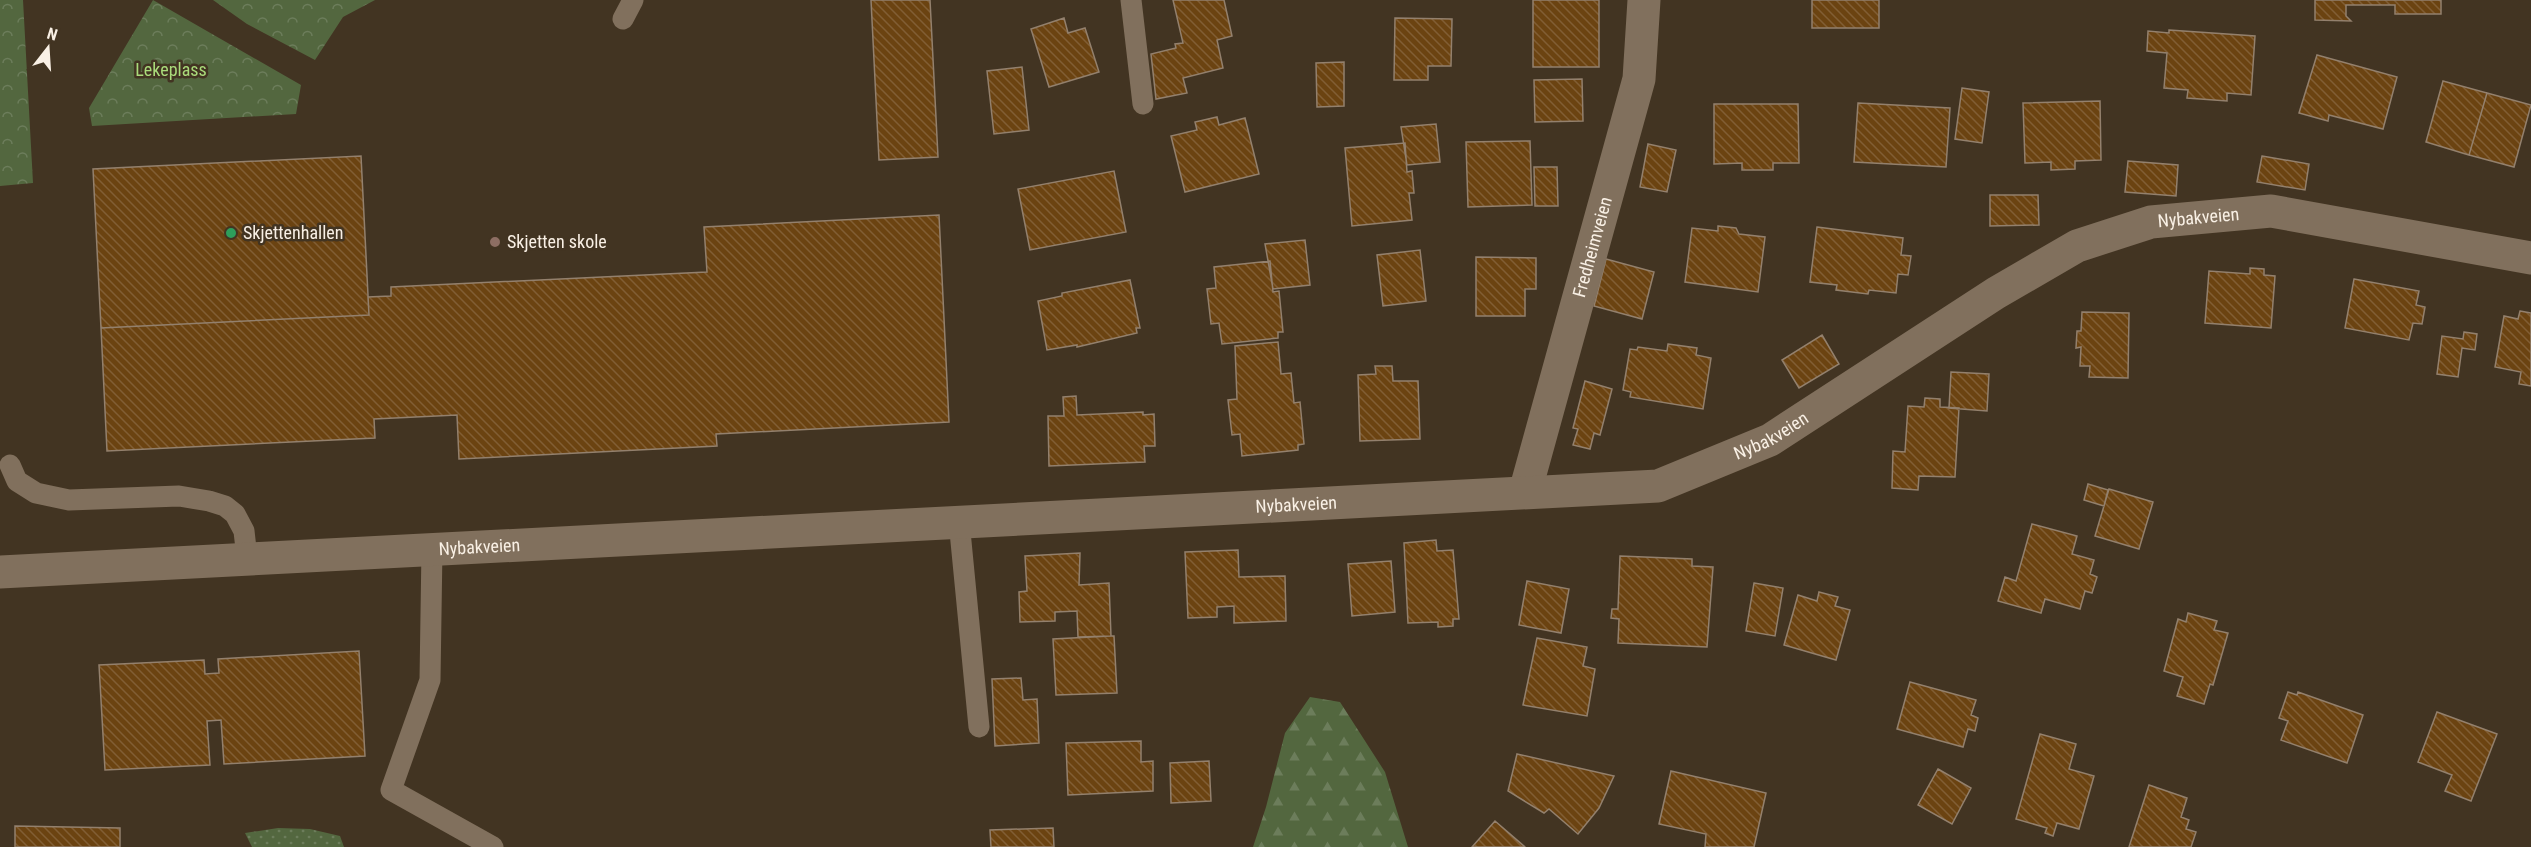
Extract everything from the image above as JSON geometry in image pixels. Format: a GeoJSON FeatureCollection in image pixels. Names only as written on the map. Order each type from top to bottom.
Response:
{"type":"FeatureCollection","features":[{"type":"Feature","properties":{"kind":"street","name":"Fredheimveien"},"geometry":{"type":"LineString","coordinates":[[1525,492],[1639,79],[1644,0]]}},
{"type":"Feature","properties":{"kind":"street","name":"Nybakveien"},"geometry":{"type":"LineString","coordinates":[[0,572],[1658,486],[1770,440],[1996,294],[2077,246],[2151,222],[2271,211],[2531,258]]}},
{"type":"Feature","properties":{"kind":"lane"},"geometry":{"type":"LineString","coordinates":[[623,19],[633,0]]}},
{"type":"Feature","properties":{"kind":"lane"},"geometry":{"type":"LineString","coordinates":[[1131,0],[1143,104]]}},
{"type":"Feature","properties":{"kind":"lane"},"geometry":{"type":"LineString","coordinates":[[10,465],[17,481],[36,493],[69,500],[180,496],[225,506],[236,513],[244,531],[247,558]]}},
{"type":"Feature","properties":{"kind":"lane"},"geometry":{"type":"LineString","coordinates":[[959,521],[979,727]]}},
{"type":"Feature","properties":{"kind":"lane"},"geometry":{"type":"LineString","coordinates":[[432,548],[430,680],[391,790],[493,847]]}},
{"type":"Feature","properties":{"kind":"green space"},"geometry":{"type":"Polygon","coordinates":[[[0,0],[23,0],[33,183],[0,186],[0,0]]]}},
{"type":"Feature","properties":{"kind":"green space","name":"Lekeplass"},"geometry":{"type":"Polygon","coordinates":[[[153,0],[301,85],[296,114],[92,126],[89,108],[153,0]]]}},
{"type":"Feature","properties":{"kind":"green space","name":"Lekeplass"},"geometry":{"type":"Polygon","coordinates":[[[213,0],[375,0],[343,17],[315,60],[247,24],[213,0]]]}},
{"type":"Feature","properties":{"kind":"green space"},"geometry":{"type":"Polygon","coordinates":[[[1310,697],[1340,702],[1385,772],[1408,847],[1253,847],[1285,733],[1310,697]]]}},
{"type":"Feature","properties":{"kind":"green space"},"geometry":{"type":"Polygon","coordinates":[[[278,828],[310,829],[340,836],[344,847],[252,847],[245,833],[278,828]]]}},
{"type":"Feature","properties":{"kind":"building"},"geometry":{"type":"Polygon","coordinates":[[[871,0],[930,0],[938,157],[879,160],[871,0]]]}},
{"type":"Feature","properties":{"kind":"building"},"geometry":{"type":"Polygon","coordinates":[[[1173,0],[1224,0],[1232,36],[1217,40],[1223,68],[1183,78],[1187,93],[1156,99],[1151,54],[1176,48],[1175,44],[1183,43],[1173,0]]]}},
{"type":"Feature","properties":{"kind":"building"},"geometry":{"type":"Polygon","coordinates":[[[1533,0],[1599,0],[1599,67],[1533,67],[1533,0]]]}},
{"type":"Feature","properties":{"kind":"building"},"geometry":{"type":"Polygon","coordinates":[[[1812,0],[1879,0],[1879,28],[1812,28],[1812,0]]]}},
{"type":"Feature","properties":{"kind":"building"},"geometry":{"type":"Polygon","coordinates":[[[2315,0],[2441,0],[2441,14],[2395,14],[2395,5],[2346,5],[2346,16],[2351,21],[2315,20],[2315,0]]]}},
{"type":"Feature","properties":{"kind":"building"},"geometry":{"type":"Polygon","coordinates":[[[1064,18],[1068,33],[1085,28],[1099,72],[1049,87],[1031,29],[1064,18]]]}},
{"type":"Feature","properties":{"kind":"building"},"geometry":{"type":"Polygon","coordinates":[[[1395,18],[1452,19],[1451,66],[1428,66],[1428,80],[1394,80],[1395,18]]]}},
{"type":"Feature","properties":{"kind":"building"},"geometry":{"type":"Polygon","coordinates":[[[2169,30],[2255,36],[2251,95],[2227,93],[2227,101],[2187,98],[2188,90],[2164,88],[2167,53],[2147,51],[2148,31],[2169,33],[2169,30]]]}},
{"type":"Feature","properties":{"kind":"building"},"geometry":{"type":"Polygon","coordinates":[[[2317,55],[2397,77],[2383,129],[2329,115],[2328,121],[2299,113],[2317,55]]]}},
{"type":"Feature","properties":{"kind":"building"},"geometry":{"type":"Polygon","coordinates":[[[1344,62],[1344,106],[1317,107],[1316,63],[1344,62]]]}},
{"type":"Feature","properties":{"kind":"building"},"geometry":{"type":"Polygon","coordinates":[[[1022,67],[1029,130],[994,134],[987,71],[1022,67]]]}},
{"type":"Feature","properties":{"kind":"building"},"geometry":{"type":"Polygon","coordinates":[[[1582,79],[1583,121],[1535,122],[1534,80],[1582,79]]]}},
{"type":"Feature","properties":{"kind":"building"},"geometry":{"type":"Polygon","coordinates":[[[2443,81],[2487,93],[2469,155],[2426,142],[2443,81]]]}},
{"type":"Feature","properties":{"kind":"building"},"geometry":{"type":"Polygon","coordinates":[[[1962,88],[1989,92],[1982,143],[1955,139],[1962,88]]]}},
{"type":"Feature","properties":{"kind":"building"},"geometry":{"type":"Polygon","coordinates":[[[2487,93],[2531,105],[2514,167],[2469,155],[2487,93]]]}},
{"type":"Feature","properties":{"kind":"building"},"geometry":{"type":"Polygon","coordinates":[[[2100,101],[2101,160],[2075,161],[2075,169],[2051,170],[2051,162],[2025,163],[2023,103],[2100,101]]]}},
{"type":"Feature","properties":{"kind":"building"},"geometry":{"type":"Polygon","coordinates":[[[1858,103],[1950,108],[1946,167],[1854,162],[1858,103]]]}},
{"type":"Feature","properties":{"kind":"building"},"geometry":{"type":"Polygon","coordinates":[[[1714,104],[1798,104],[1799,163],[1773,163],[1773,170],[1742,170],[1742,163],[1714,164],[1714,104]]]}},
{"type":"Feature","properties":{"kind":"building"},"geometry":{"type":"Polygon","coordinates":[[[1217,117],[1219,125],[1245,118],[1259,174],[1185,192],[1171,136],[1197,130],[1195,122],[1217,117]]]}},
{"type":"Feature","properties":{"kind":"building"},"geometry":{"type":"Polygon","coordinates":[[[1436,124],[1440,162],[1407,165],[1401,127],[1436,124]]]}},
{"type":"Feature","properties":{"kind":"building"},"geometry":{"type":"Polygon","coordinates":[[[1530,141],[1532,205],[1468,207],[1466,142],[1530,141]]]}},
{"type":"Feature","properties":{"kind":"building"},"geometry":{"type":"Polygon","coordinates":[[[1405,143],[1407,172],[1412,171],[1414,193],[1409,193],[1412,220],[1352,226],[1345,148],[1405,143]]]}},
{"type":"Feature","properties":{"kind":"building"},"geometry":{"type":"Polygon","coordinates":[[[1648,144],[1676,150],[1667,192],[1640,187],[1648,144]]]}},
{"type":"Feature","properties":{"kind":"building","name":"Skjettenhallen"},"geometry":{"type":"Polygon","coordinates":[[[361,156],[369,315],[101,328],[93,169],[361,156]]]}},
{"type":"Feature","properties":{"kind":"building"},"geometry":{"type":"Polygon","coordinates":[[[2262,156],[2309,164],[2305,190],[2257,182],[2262,156]]]}},
{"type":"Feature","properties":{"kind":"building"},"geometry":{"type":"Polygon","coordinates":[[[2128,161],[2178,165],[2176,196],[2125,192],[2128,161]]]}},
{"type":"Feature","properties":{"kind":"building"},"geometry":{"type":"Polygon","coordinates":[[[1534,167],[1557,167],[1558,206],[1535,206],[1534,167]]]}},
{"type":"Feature","properties":{"kind":"building"},"geometry":{"type":"Polygon","coordinates":[[[1114,171],[1126,232],[1030,250],[1018,189],[1114,171]]]}},
{"type":"Feature","properties":{"kind":"building"},"geometry":{"type":"Polygon","coordinates":[[[1990,195],[2038,195],[2039,225],[1990,226],[1990,195]]]}},
{"type":"Feature","properties":{"kind":"building"},"geometry":{"type":"Polygon","coordinates":[[[939,215],[949,422],[716,434],[717,446],[459,459],[457,415],[374,419],[375,438],[107,451],[101,328],[369,315],[368,297],[391,296],[391,287],[707,272],[704,227],[939,215]]]}},
{"type":"Feature","properties":{"kind":"building"},"geometry":{"type":"Polygon","coordinates":[[[1718,226],[1736,228],[1739,234],[1765,237],[1758,292],[1685,282],[1692,228],[1718,231],[1718,226]]]}},
{"type":"Feature","properties":{"kind":"building"},"geometry":{"type":"Polygon","coordinates":[[[1817,227],[1903,238],[1901,255],[1911,256],[1908,275],[1898,274],[1896,293],[1869,290],[1868,294],[1836,290],[1837,285],[1810,282],[1817,227]]]}},
{"type":"Feature","properties":{"kind":"building"},"geometry":{"type":"Polygon","coordinates":[[[1305,240],[1310,285],[1273,289],[1265,244],[1305,240]]]}},
{"type":"Feature","properties":{"kind":"building"},"geometry":{"type":"Polygon","coordinates":[[[1420,250],[1426,301],[1383,306],[1377,255],[1420,250]]]}},
{"type":"Feature","properties":{"kind":"building"},"geometry":{"type":"Polygon","coordinates":[[[1476,257],[1536,258],[1536,289],[1525,289],[1525,316],[1476,316],[1476,257]]]}},
{"type":"Feature","properties":{"kind":"building"},"geometry":{"type":"Polygon","coordinates":[[[1606,259],[1654,272],[1642,319],[1594,306],[1606,259]]]}},
{"type":"Feature","properties":{"kind":"building"},"geometry":{"type":"Polygon","coordinates":[[[1270,261],[1273,292],[1279,291],[1283,332],[1278,332],[1278,338],[1222,344],[1219,323],[1211,324],[1207,289],[1216,288],[1214,267],[1270,261]]]}},
{"type":"Feature","properties":{"kind":"building"},"geometry":{"type":"Polygon","coordinates":[[[2250,268],[2264,269],[2264,275],[2275,276],[2271,328],[2205,323],[2209,271],[2250,274],[2250,268]]]}},
{"type":"Feature","properties":{"kind":"building"},"geometry":{"type":"Polygon","coordinates":[[[2354,279],[2419,291],[2416,305],[2425,307],[2422,324],[2413,323],[2409,340],[2345,328],[2354,279]]]}},
{"type":"Feature","properties":{"kind":"building"},"geometry":{"type":"Polygon","coordinates":[[[1130,280],[1140,328],[1136,328],[1137,333],[1077,347],[1077,345],[1047,350],[1038,301],[1062,296],[1062,293],[1130,280]]]}},
{"type":"Feature","properties":{"kind":"building"},"geometry":{"type":"Polygon","coordinates":[[[2520,311],[2531,313],[2531,386],[2519,384],[2521,372],[2495,367],[2504,316],[2518,319],[2520,311]]]}},
{"type":"Feature","properties":{"kind":"building"},"geometry":{"type":"Polygon","coordinates":[[[2082,312],[2129,313],[2128,378],[2089,377],[2090,366],[2080,366],[2081,347],[2076,348],[2077,331],[2081,331],[2082,312]]]}},
{"type":"Feature","properties":{"kind":"building"},"geometry":{"type":"Polygon","coordinates":[[[2464,332],[2477,334],[2475,350],[2462,348],[2458,377],[2437,374],[2442,336],[2463,339],[2464,332]]]}},
{"type":"Feature","properties":{"kind":"building"},"geometry":{"type":"Polygon","coordinates":[[[1822,335],[1839,364],[1799,388],[1782,360],[1822,335]]]}},
{"type":"Feature","properties":{"kind":"building"},"geometry":{"type":"Polygon","coordinates":[[[1278,342],[1281,374],[1291,373],[1294,403],[1300,402],[1304,444],[1298,445],[1298,450],[1242,456],[1240,434],[1232,435],[1228,400],[1237,399],[1235,346],[1278,342]]]}},
{"type":"Feature","properties":{"kind":"building"},"geometry":{"type":"Polygon","coordinates":[[[1668,344],[1697,348],[1696,355],[1711,358],[1703,409],[1630,397],[1631,392],[1623,390],[1630,349],[1637,350],[1638,347],[1667,351],[1668,344]]]}},
{"type":"Feature","properties":{"kind":"building"},"geometry":{"type":"Polygon","coordinates":[[[1375,366],[1392,366],[1393,381],[1418,381],[1420,439],[1360,441],[1358,375],[1376,374],[1375,366]]]}},
{"type":"Feature","properties":{"kind":"building"},"geometry":{"type":"Polygon","coordinates":[[[1951,372],[1989,374],[1987,411],[1949,408],[1951,372]]]}},
{"type":"Feature","properties":{"kind":"building"},"geometry":{"type":"Polygon","coordinates":[[[1585,381],[1612,389],[1600,435],[1594,433],[1590,449],[1573,445],[1578,429],[1573,428],[1585,381]]]}},
{"type":"Feature","properties":{"kind":"building"},"geometry":{"type":"Polygon","coordinates":[[[1076,396],[1077,415],[1143,412],[1143,415],[1154,414],[1155,446],[1144,446],[1145,462],[1049,466],[1048,416],[1064,416],[1063,397],[1076,396]]]}},
{"type":"Feature","properties":{"kind":"building"},"geometry":{"type":"Polygon","coordinates":[[[1925,398],[1940,399],[1940,407],[1959,408],[1955,477],[1919,476],[1918,490],[1892,488],[1893,451],[1905,452],[1908,406],[1924,407],[1925,398]]]}},
{"type":"Feature","properties":{"kind":"building"},"geometry":{"type":"Polygon","coordinates":[[[2088,484],[2108,490],[2104,506],[2084,500],[2088,484]]]}},
{"type":"Feature","properties":{"kind":"building"},"geometry":{"type":"Polygon","coordinates":[[[2109,489],[2153,502],[2139,549],[2095,536],[2109,489]]]}},
{"type":"Feature","properties":{"kind":"building"},"geometry":{"type":"Polygon","coordinates":[[[2032,524],[2077,536],[2072,554],[2094,560],[2090,574],[2097,577],[2092,593],[2085,591],[2080,609],[2045,599],[2041,613],[1998,601],[2005,577],[2016,581],[2032,524]]]}},
{"type":"Feature","properties":{"kind":"building"},"geometry":{"type":"Polygon","coordinates":[[[1436,540],[1437,551],[1453,550],[1459,619],[1453,619],[1453,626],[1438,627],[1438,622],[1408,623],[1404,543],[1436,540]]]}},
{"type":"Feature","properties":{"kind":"building"},"geometry":{"type":"Polygon","coordinates":[[[1238,550],[1239,577],[1285,576],[1286,621],[1234,623],[1234,606],[1217,607],[1217,617],[1188,618],[1185,552],[1238,550]]]}},
{"type":"Feature","properties":{"kind":"building"},"geometry":{"type":"Polygon","coordinates":[[[1080,553],[1079,585],[1109,583],[1111,636],[1078,637],[1077,611],[1055,612],[1055,621],[1020,622],[1019,592],[1027,591],[1025,556],[1080,553]]]}},
{"type":"Feature","properties":{"kind":"building"},"geometry":{"type":"Polygon","coordinates":[[[1620,556],[1692,559],[1692,566],[1713,567],[1707,647],[1618,643],[1619,619],[1611,618],[1612,609],[1618,609],[1620,556]]]}},
{"type":"Feature","properties":{"kind":"building"},"geometry":{"type":"Polygon","coordinates":[[[1391,561],[1395,612],[1352,616],[1348,564],[1391,561]]]}},
{"type":"Feature","properties":{"kind":"building"},"geometry":{"type":"Polygon","coordinates":[[[1527,581],[1569,589],[1561,633],[1519,625],[1527,581]]]}},
{"type":"Feature","properties":{"kind":"building"},"geometry":{"type":"Polygon","coordinates":[[[1754,583],[1783,588],[1775,636],[1746,631],[1754,583]]]}},
{"type":"Feature","properties":{"kind":"building"},"geometry":{"type":"Polygon","coordinates":[[[1819,592],[1838,597],[1835,606],[1850,610],[1836,660],[1784,645],[1798,595],[1817,601],[1819,592]]]}},
{"type":"Feature","properties":{"kind":"building"},"geometry":{"type":"Polygon","coordinates":[[[2188,613],[2217,621],[2214,630],[2228,633],[2213,685],[2210,684],[2204,704],[2177,696],[2183,677],[2164,671],[2178,619],[2186,622],[2188,613]]]}},
{"type":"Feature","properties":{"kind":"building"},"geometry":{"type":"Polygon","coordinates":[[[1114,636],[1117,693],[1056,695],[1053,639],[1114,636]]]}},
{"type":"Feature","properties":{"kind":"building"},"geometry":{"type":"Polygon","coordinates":[[[1537,638],[1587,647],[1583,666],[1595,669],[1587,716],[1523,705],[1537,638]]]}},
{"type":"Feature","properties":{"kind":"building"},"geometry":{"type":"Polygon","coordinates":[[[359,651],[365,756],[224,764],[221,720],[207,721],[210,765],[105,770],[99,665],[204,660],[205,674],[219,673],[218,659],[359,651]]]}},
{"type":"Feature","properties":{"kind":"building"},"geometry":{"type":"Polygon","coordinates":[[[1021,678],[1023,700],[1037,699],[1039,743],[995,746],[992,679],[1021,678]]]}},
{"type":"Feature","properties":{"kind":"building"},"geometry":{"type":"Polygon","coordinates":[[[1910,682],[1976,700],[1971,715],[1978,718],[1975,731],[1968,729],[1963,747],[1897,729],[1910,682]]]}},
{"type":"Feature","properties":{"kind":"building"},"geometry":{"type":"Polygon","coordinates":[[[2288,692],[2297,695],[2298,692],[2363,715],[2347,763],[2281,740],[2288,721],[2279,718],[2288,692]]]}},
{"type":"Feature","properties":{"kind":"building"},"geometry":{"type":"Polygon","coordinates":[[[2437,712],[2497,734],[2471,801],[2445,791],[2452,775],[2418,762],[2437,712]]]}},
{"type":"Feature","properties":{"kind":"building"},"geometry":{"type":"Polygon","coordinates":[[[2040,734],[2076,744],[2069,769],[2094,776],[2079,829],[2057,823],[2053,836],[2045,833],[2047,828],[2016,819],[2040,734]]]}},
{"type":"Feature","properties":{"kind":"building"},"geometry":{"type":"Polygon","coordinates":[[[1141,741],[1141,762],[1153,761],[1153,791],[1068,795],[1066,743],[1141,741]]]}},
{"type":"Feature","properties":{"kind":"building"},"geometry":{"type":"Polygon","coordinates":[[[1517,754],[1614,776],[1599,808],[1578,834],[1549,809],[1544,813],[1508,791],[1517,754]]]}},
{"type":"Feature","properties":{"kind":"building"},"geometry":{"type":"Polygon","coordinates":[[[1209,761],[1211,801],[1171,803],[1170,763],[1209,761]]]}},
{"type":"Feature","properties":{"kind":"building"},"geometry":{"type":"Polygon","coordinates":[[[1938,769],[1971,788],[1952,824],[1918,805],[1938,769]]]}},
{"type":"Feature","properties":{"kind":"building"},"geometry":{"type":"Polygon","coordinates":[[[1671,771],[1766,793],[1754,847],[1705,847],[1706,834],[1659,824],[1671,771]]]}},
{"type":"Feature","properties":{"kind":"building"},"geometry":{"type":"Polygon","coordinates":[[[2149,785],[2187,798],[2181,817],[2189,820],[2186,829],[2196,832],[2191,847],[2129,847],[2149,785]]]}},
{"type":"Feature","properties":{"kind":"building"},"geometry":{"type":"Polygon","coordinates":[[[1495,821],[1525,847],[1472,847],[1495,821]]]}},
{"type":"Feature","properties":{"kind":"building"},"geometry":{"type":"Polygon","coordinates":[[[15,826],[120,828],[120,847],[15,847],[15,826]]]}},
{"type":"Feature","properties":{"kind":"building"},"geometry":{"type":"Polygon","coordinates":[[[1053,828],[1054,847],[991,847],[990,830],[1053,828]]]}},
{"type":"Feature","properties":{"kind":"place","name":"Skjettenhallen"},"geometry":{"type":"Point","coordinates":[231,233]}},
{"type":"Feature","properties":{"kind":"place","name":"Skjetten skole"},"geometry":{"type":"Point","coordinates":[495,242]}}]}
